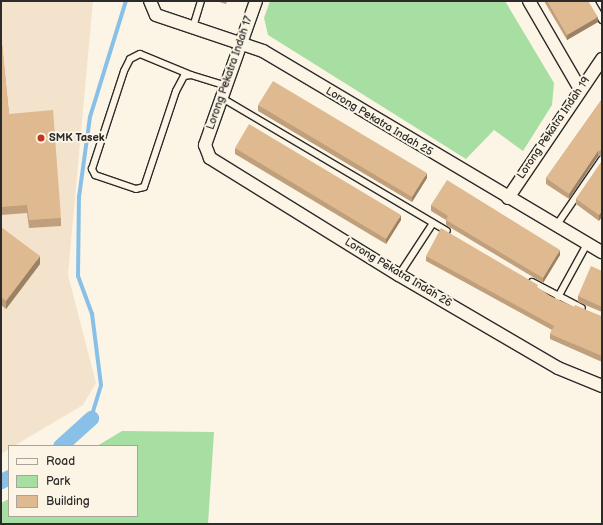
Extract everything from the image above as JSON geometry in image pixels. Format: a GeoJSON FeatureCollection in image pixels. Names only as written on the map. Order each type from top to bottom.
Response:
{"type":"FeatureCollection","features":[{"type":"Feature","properties":{"kind":"street","name":"Lorong Pekatra Indah 17"},"geometry":{"type":"LineString","coordinates":[[205,145],[256,1]]}},
{"type":"Feature","properties":{"kind":"street"},"geometry":{"type":"LineString","coordinates":[[529,1],[580,89]]}},
{"type":"Feature","properties":{"kind":"street","name":"Lorong Pekatra Indah 25"},"geometry":{"type":"LineString","coordinates":[[150,4],[156,15],[263,51],[508,198],[602,252]]}},
{"type":"Feature","properties":{"kind":"street","name":"Lorong Pekatra Indah 19"},"geometry":{"type":"LineString","coordinates":[[508,198],[580,89],[602,59]]}},
{"type":"Feature","properties":{"kind":"street","name":"Lorong Pekatra Indah 26"},"geometry":{"type":"LineString","coordinates":[[205,145],[210,158],[399,275],[558,368],[602,386]]}},
{"type":"Feature","properties":{"kind":"lane"},"geometry":{"type":"LineString","coordinates":[[193,27],[201,1]]}},
{"type":"Feature","properties":{"kind":"lane"},"geometry":{"type":"LineString","coordinates":[[591,1],[602,20]]}},
{"type":"Feature","properties":{"kind":"lane"},"geometry":{"type":"LineString","coordinates":[[191,74],[184,76],[176,91],[144,187],[136,189],[94,175],[92,169],[94,159],[130,59],[140,54],[226,86]]}},
{"type":"Feature","properties":{"kind":"lane"},"geometry":{"type":"LineString","coordinates":[[222,98],[452,234]]}},
{"type":"Feature","properties":{"kind":"lane"},"geometry":{"type":"LineString","coordinates":[[556,226],[602,159]]}},
{"type":"Feature","properties":{"kind":"lane"},"geometry":{"type":"LineString","coordinates":[[399,275],[432,223]]}},
{"type":"Feature","properties":{"kind":"lane"},"geometry":{"type":"LineString","coordinates":[[558,297],[587,244]]}},
{"type":"Feature","properties":{"kind":"lane"},"geometry":{"type":"LineString","coordinates":[[525,277],[558,297],[588,311]]}},
{"type":"Feature","properties":{"kind":"shaded area","name":"SMK Tasek"},"geometry":{"type":"Polygon","coordinates":[[[1,1],[93,1],[68,275],[96,383],[83,405],[16,445],[8,445],[8,450],[1,454],[1,1]]]}},
{"type":"Feature","properties":{"kind":"green space"},"geometry":{"type":"Polygon","coordinates":[[[270,1],[505,1],[554,83],[552,105],[523,151],[494,130],[466,159],[268,35],[264,18],[270,1]]]}},
{"type":"Feature","properties":{"kind":"green space"},"geometry":{"type":"Polygon","coordinates":[[[122,431],[214,432],[208,524],[1,524],[1,503],[8,500],[8,517],[138,517],[138,445],[99,445],[122,431]]]}},
{"type":"Feature","properties":{"kind":"building"},"geometry":{"type":"Polygon","coordinates":[[[547,1],[588,1],[598,17],[567,35],[547,1]]]}},
{"type":"Feature","properties":{"kind":"building"},"geometry":{"type":"Polygon","coordinates":[[[1,34],[9,114],[53,110],[61,218],[29,220],[27,205],[1,207],[1,34]]]}},
{"type":"Feature","properties":{"kind":"building"},"geometry":{"type":"Polygon","coordinates":[[[273,81],[427,173],[412,197],[258,105],[273,81]]]}},
{"type":"Feature","properties":{"kind":"building"},"geometry":{"type":"Polygon","coordinates":[[[602,99],[602,150],[598,151],[569,194],[546,178],[602,99]]]}},
{"type":"Feature","properties":{"kind":"building"},"geometry":{"type":"Polygon","coordinates":[[[249,124],[401,215],[386,239],[235,148],[249,124]]]}},
{"type":"Feature","properties":{"kind":"building"},"geometry":{"type":"Polygon","coordinates":[[[602,161],[602,211],[599,215],[576,199],[602,161]]]}},
{"type":"Feature","properties":{"kind":"building"},"geometry":{"type":"Polygon","coordinates":[[[447,180],[560,250],[543,278],[446,220],[448,216],[431,205],[447,180]]]}},
{"type":"Feature","properties":{"kind":"building"},"geometry":{"type":"Polygon","coordinates":[[[1,227],[40,256],[6,301],[1,297],[1,227]]]}},
{"type":"Feature","properties":{"kind":"building"},"geometry":{"type":"Polygon","coordinates":[[[441,228],[538,285],[537,287],[550,296],[574,307],[575,305],[601,316],[602,315],[602,356],[550,334],[554,326],[426,256],[441,228]]]}},
{"type":"Feature","properties":{"kind":"building"},"geometry":{"type":"Polygon","coordinates":[[[591,266],[602,271],[602,307],[578,296],[591,266]]]}},
{"type":"Feature","properties":{"kind":"waterway"},"geometry":{"type":"LineString","coordinates":[[91,418],[101,385],[92,314],[78,276],[79,197],[90,117],[126,1]]}},
{"type":"Feature","properties":{"kind":"waterway"},"geometry":{"type":"LineString","coordinates":[[61,445],[91,418]]}},
{"type":"Feature","properties":{"kind":"waterway"},"geometry":{"type":"LineString","coordinates":[[1,481],[8,478]]}},
{"type":"Feature","properties":{"kind":"place","name":"SMK Tasek"},"geometry":{"type":"Point","coordinates":[41,138]}}]}
